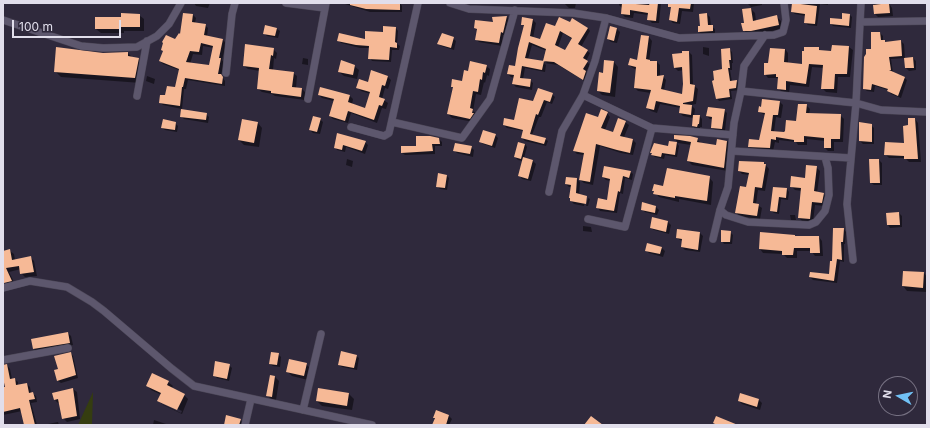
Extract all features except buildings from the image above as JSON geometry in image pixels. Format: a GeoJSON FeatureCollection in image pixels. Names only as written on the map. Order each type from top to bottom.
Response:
{"type":"FeatureCollection","features":[{"type":"Feature","properties":{"kind":"street"},"geometry":{"type":"LineString","coordinates":[[3,20],[82,46],[103,48],[137,47],[157,36],[169,24],[181,3]]}},
{"type":"Feature","properties":{"kind":"street"},"geometry":{"type":"LineString","coordinates":[[226,73],[232,14],[235,3]]}},
{"type":"Feature","properties":{"kind":"street"},"geometry":{"type":"LineString","coordinates":[[286,3],[325,5],[308,99]]}},
{"type":"Feature","properties":{"kind":"street"},"geometry":{"type":"LineString","coordinates":[[351,127],[384,136],[389,133],[418,3]]}},
{"type":"Feature","properties":{"kind":"street"},"geometry":{"type":"LineString","coordinates":[[450,3],[469,9],[573,13],[606,18],[679,38],[774,35],[782,32],[786,20],[784,3]]}},
{"type":"Feature","properties":{"kind":"street"},"geometry":{"type":"LineString","coordinates":[[853,260],[847,204],[856,103],[861,3]]}},
{"type":"Feature","properties":{"kind":"street"},"geometry":{"type":"LineString","coordinates":[[392,122],[462,138],[490,99],[515,10]]}},
{"type":"Feature","properties":{"kind":"street"},"geometry":{"type":"LineString","coordinates":[[549,192],[562,131],[583,95],[595,61],[606,18]]}},
{"type":"Feature","properties":{"kind":"street"},"geometry":{"type":"LineString","coordinates":[[860,22],[927,21]]}},
{"type":"Feature","properties":{"kind":"street"},"geometry":{"type":"LineString","coordinates":[[713,239],[720,210],[728,188],[733,135],[744,66],[765,36]]}},
{"type":"Feature","properties":{"kind":"street"},"geometry":{"type":"LineString","coordinates":[[136,96],[147,41]]}},
{"type":"Feature","properties":{"kind":"street"},"geometry":{"type":"LineString","coordinates":[[741,91],[856,103],[881,110],[927,112]]}},
{"type":"Feature","properties":{"kind":"street"},"geometry":{"type":"LineString","coordinates":[[583,95],[652,128],[733,135]]}},
{"type":"Feature","properties":{"kind":"street"},"geometry":{"type":"LineString","coordinates":[[588,219],[626,227],[652,128]]}},
{"type":"Feature","properties":{"kind":"street"},"geometry":{"type":"LineString","coordinates":[[732,151],[851,158]]}},
{"type":"Feature","properties":{"kind":"street"},"geometry":{"type":"LineString","coordinates":[[720,210],[726,215],[748,222],[809,225],[816,222],[825,211],[829,194],[828,168],[825,157]]}},
{"type":"Feature","properties":{"kind":"street"},"geometry":{"type":"LineString","coordinates":[[3,288],[30,281],[67,287],[92,302],[194,386],[372,425]]}},
{"type":"Feature","properties":{"kind":"street"},"geometry":{"type":"LineString","coordinates":[[303,410],[321,334]]}},
{"type":"Feature","properties":{"kind":"street"},"geometry":{"type":"LineString","coordinates":[[3,360],[68,348]]}},
{"type":"Feature","properties":{"kind":"street"},"geometry":{"type":"LineString","coordinates":[[244,425],[251,399]]}},
{"type":"Feature","properties":{"kind":"green space"},"geometry":{"type":"Polygon","coordinates":[[[93,392],[92,425],[78,425],[93,392]]]}}]}
